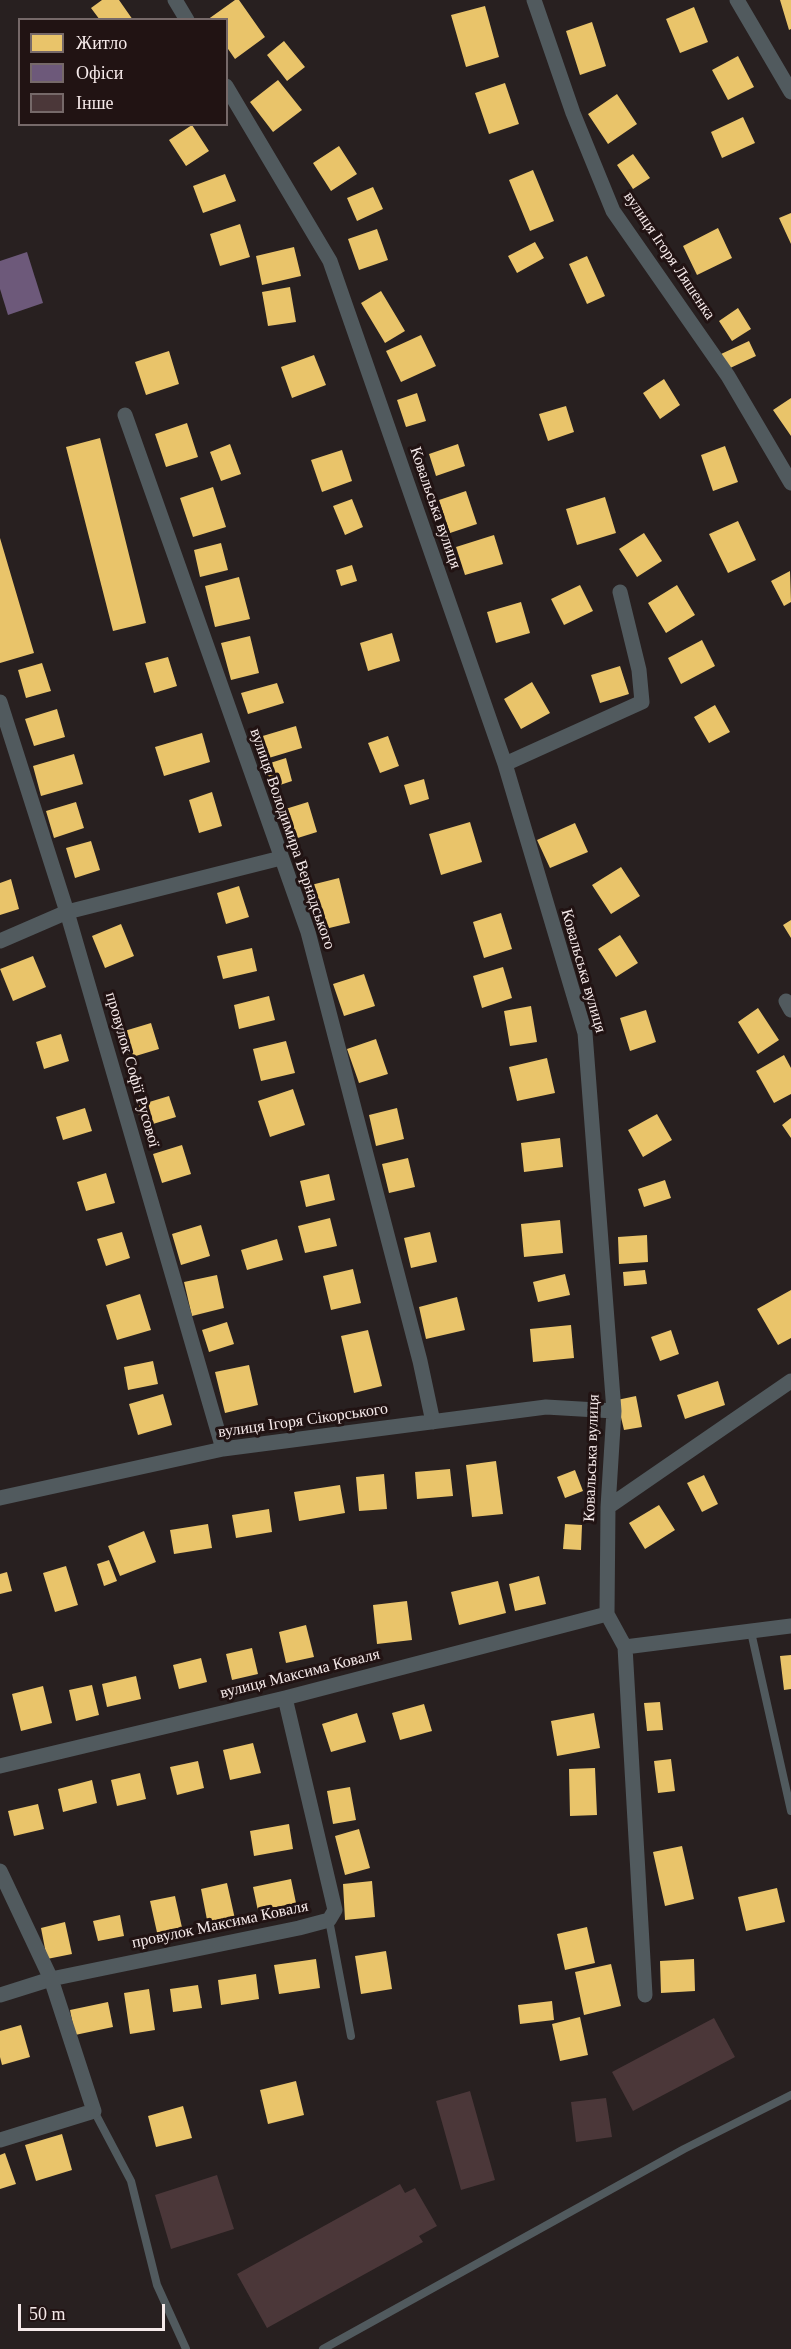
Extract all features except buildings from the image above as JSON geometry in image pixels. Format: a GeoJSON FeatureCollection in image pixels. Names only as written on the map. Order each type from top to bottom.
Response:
{"type":"FeatureCollection","features":[{"type":"Feature","properties":{"kind":"street"},"geometry":{"type":"LineString","coordinates":[[175,0],[186,18]]}},
{"type":"Feature","properties":{"kind":"street","name":"вулиця Ігоря Ляшенка"},"geometry":{"type":"LineString","coordinates":[[534,0],[573,113],[613,211],[728,376],[791,483]]}},
{"type":"Feature","properties":{"kind":"street"},"geometry":{"type":"LineString","coordinates":[[737,0],[791,92]]}},
{"type":"Feature","properties":{"kind":"street","name":"Ковальська вулиця"},"geometry":{"type":"LineString","coordinates":[[228,89],[330,261],[505,764],[585,1033],[614,1411],[608,1507],[607,1614],[625,1647],[645,1995]]}},
{"type":"Feature","properties":{"kind":"street","name":"вулиця Володимира Вернадського"},"geometry":{"type":"LineString","coordinates":[[125,416],[308,932],[420,1361],[433,1422]]}},
{"type":"Feature","properties":{"kind":"street"},"geometry":{"type":"LineString","coordinates":[[505,764],[642,702],[639,670],[620,592]]}},
{"type":"Feature","properties":{"kind":"street","name":"провулок Софії Русової"},"geometry":{"type":"LineString","coordinates":[[0,702],[67,912],[224,1449]]}},
{"type":"Feature","properties":{"kind":"street"},"geometry":{"type":"LineString","coordinates":[[0,941],[67,912],[280,858]]}},
{"type":"Feature","properties":{"kind":"street"},"geometry":{"type":"LineString","coordinates":[[608,1507],[791,1381]]}},
{"type":"Feature","properties":{"kind":"street","name":"вулиця Ігоря Сікорського"},"geometry":{"type":"LineString","coordinates":[[0,1498],[224,1449],[546,1407],[614,1411]]}},
{"type":"Feature","properties":{"kind":"street","name":"вулиця Максима Коваля"},"geometry":{"type":"LineString","coordinates":[[0,1766],[285,1698],[607,1614]]}},
{"type":"Feature","properties":{"kind":"street"},"geometry":{"type":"LineString","coordinates":[[625,1647],[791,1626]]}},
{"type":"Feature","properties":{"kind":"street","name":"провулок Максима Коваля"},"geometry":{"type":"LineString","coordinates":[[0,1995],[51,1978],[329,1920],[335,1910],[285,1698]]}},
{"type":"Feature","properties":{"kind":"street"},"geometry":{"type":"LineString","coordinates":[[0,1871],[51,1978],[94,2111],[0,2140]]}},
{"type":"Feature","properties":{"kind":"lane"},"geometry":{"type":"LineString","coordinates":[[751,1632],[791,1811]]}},
{"type":"Feature","properties":{"kind":"lane"},"geometry":{"type":"LineString","coordinates":[[329,1920],[351,2036]]}},
{"type":"Feature","properties":{"kind":"lane"},"geometry":{"type":"LineString","coordinates":[[323,2349],[684,2149],[791,2095]]}},
{"type":"Feature","properties":{"kind":"lane"},"geometry":{"type":"LineString","coordinates":[[94,2111],[131,2181],[157,2285],[186,2349]]}}]}
